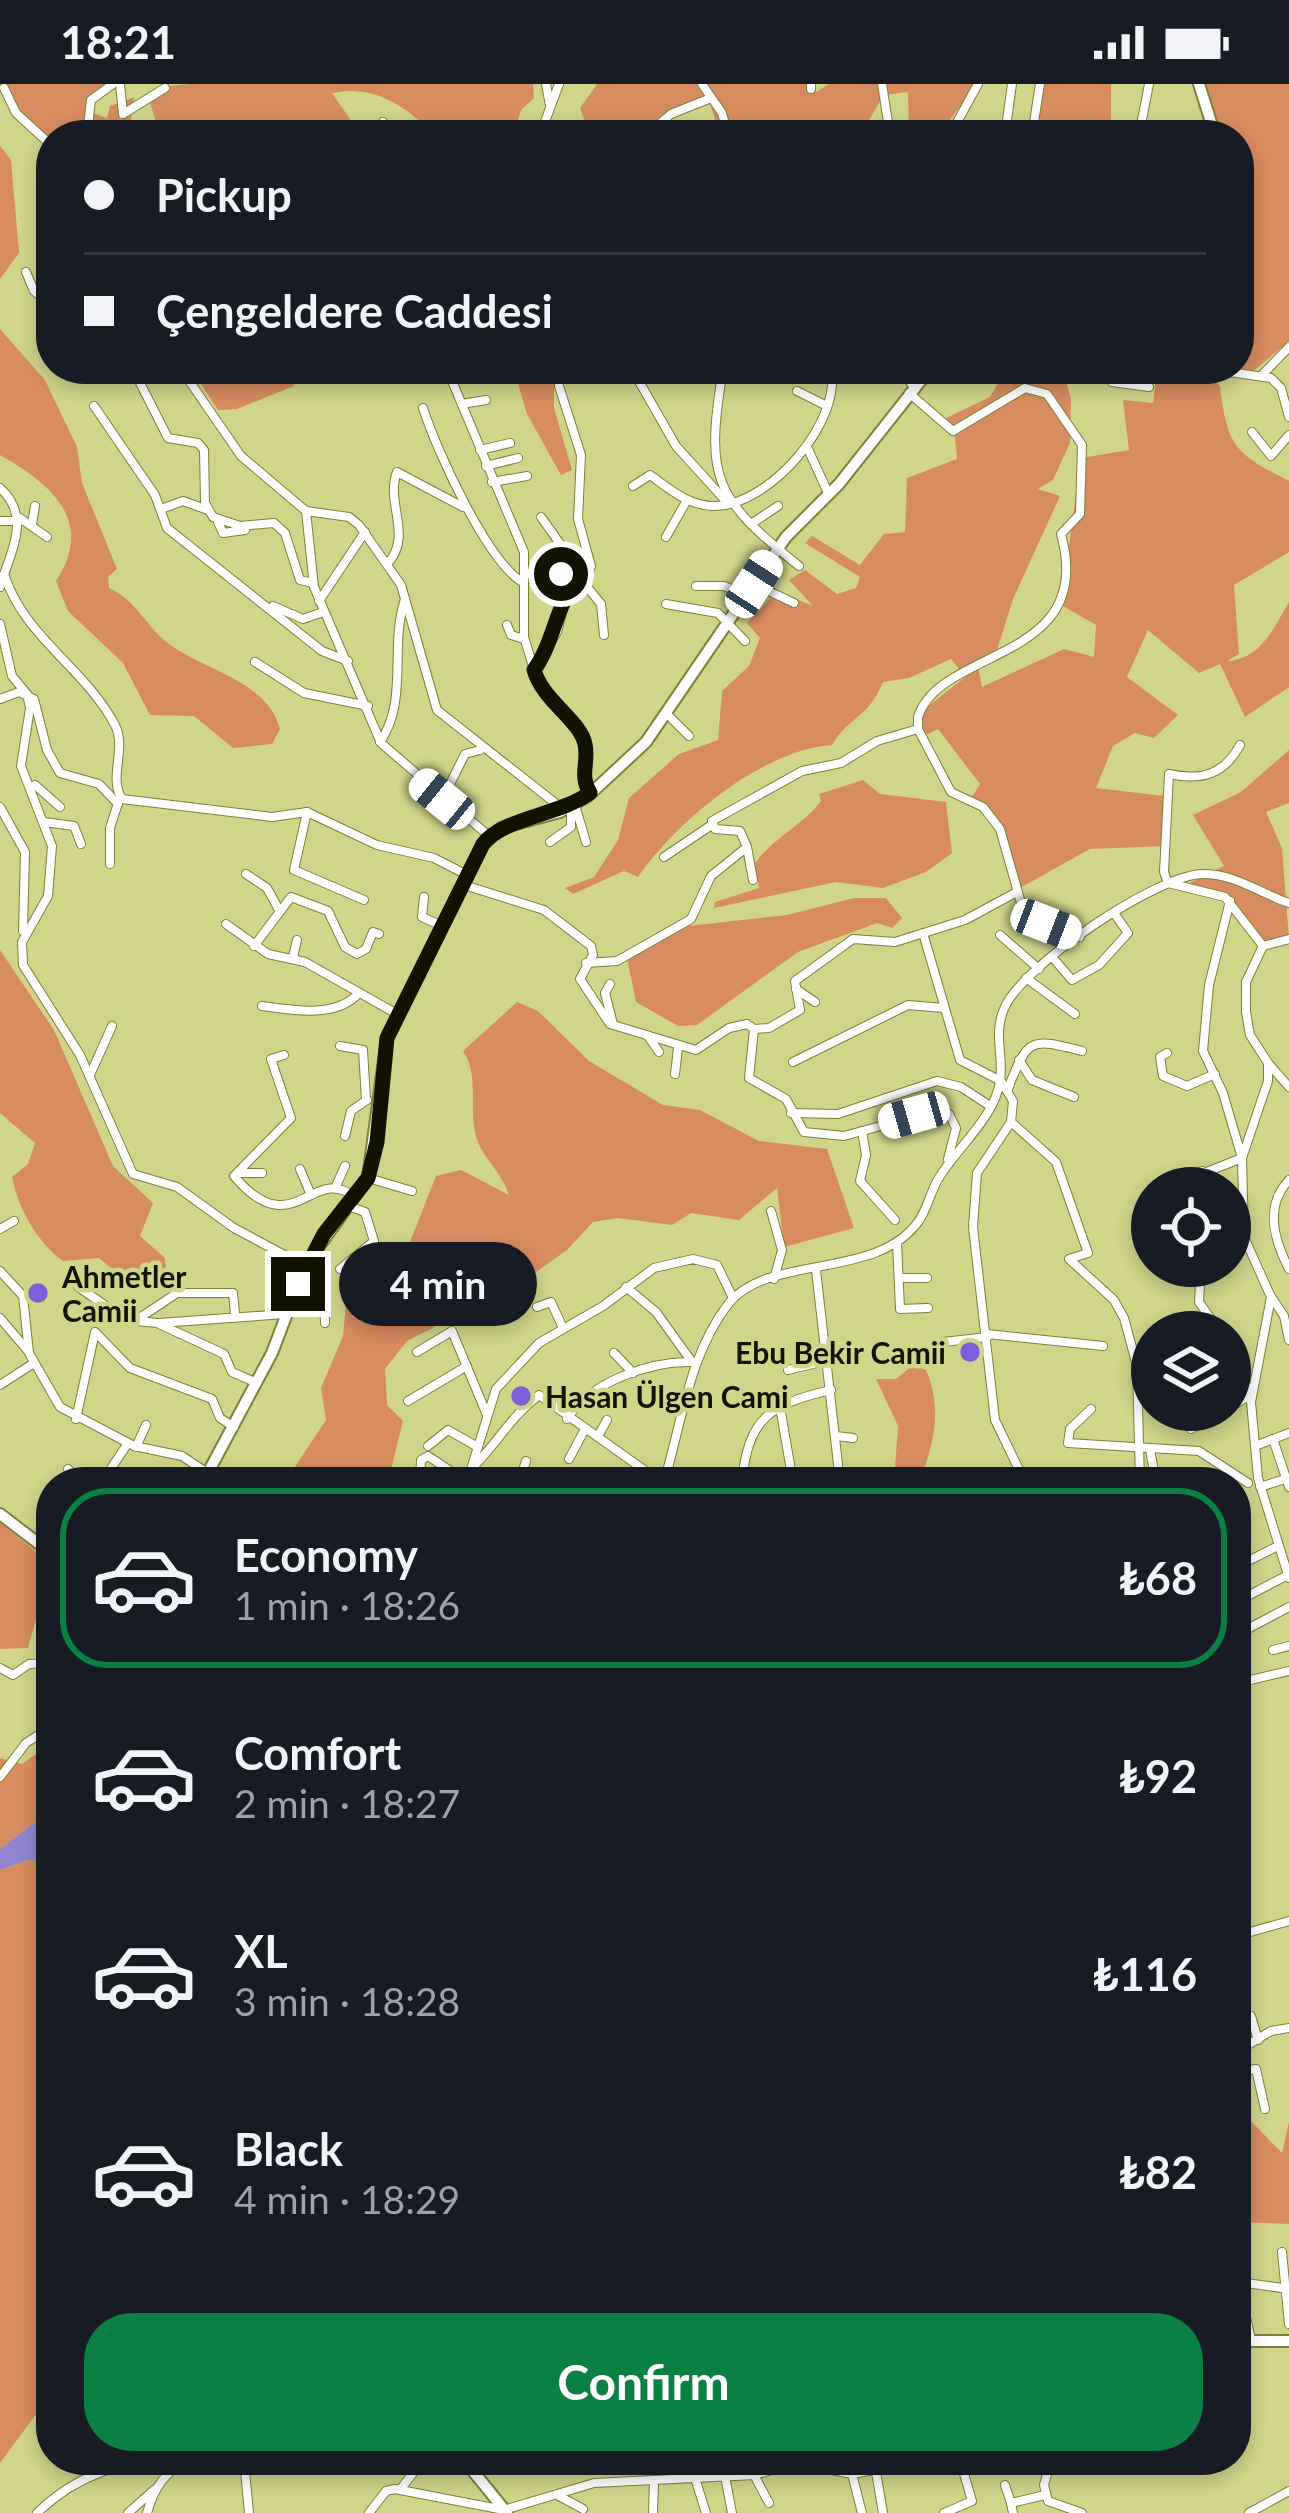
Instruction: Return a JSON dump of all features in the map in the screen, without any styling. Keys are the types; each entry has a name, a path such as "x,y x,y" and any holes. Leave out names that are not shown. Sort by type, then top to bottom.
{"main road":[{"path":"1199,84 1210,120"},
{"path":"212,1467 257,1383 304,1266 368,1178 382,1103 385,1051 397,1014 489,836 570,806 646,742 777,548 829,495 914,384"},
{"path":"0,1514 36,1542"},
{"path":"1251,2340 1289,2341"},
{"path":"476,2475 506,2512"}],"street":[{"path":"89,120 92,100 117,84 119,110 125,114 165,88"},
{"path":"546,84 550,109"},
{"path":"546,120 559,84"},
{"path":"702,84 721,120"},
{"path":"882,84 888,120"},
{"path":"958,120 978,84"},
{"path":"1007,120 1012,84"},
{"path":"1034,120 1040,84"},
{"path":"1142,120 1149,84"},
{"path":"5,86 16,112 36,131"},
{"path":"665,120 711,98"},
{"path":"26,272 36,293"},
{"path":"1261,376 1289,347"},
{"path":"1254,375 1279,384 1289,417"},
{"path":"141,384 168,438 198,443 204,450 208,510"},
{"path":"191,384 241,456 306,511 349,517 364,532 406,597 432,704 482,750 570,806 586,842"},
{"path":"453,384 524,552 524,639 534,670 548,700 581,734 586,746 583,777 590,793"},
{"path":"534,670 552,643 562,603 591,566 578,519 581,455 559,384"},
{"path":"641,384 676,446 729,504 799,566"},
{"path":"719,384 713,432 729,504"},
{"path":"633,486 650,475 687,500 729,504 808,449 834,384"},
{"path":"907,384 953,431 1025,388 1047,394 1067,418 1083,452 1080,514 1061,534 1070,553 1064,598 1034,633 949,683 920,709 918,729 955,796 983,807 1000,829 1016,892 1036,919 1081,938"},
{"path":"1127,384 1150,387"},
{"path":"796,391 827,406"},
{"path":"462,404 486,400"},
{"path":"94,406 160,508 167,528 322,651 348,661"},
{"path":"423,408 466,509 508,571 524,578 561,574 582,582"},
{"path":"1252,432 1271,456 1289,435"},
{"path":"480,450 510,442"},
{"path":"808,449 829,495"},
{"path":"486,466 518,458"},
{"path":"388,563 400,538 392,491 397,472 466,509"},
{"path":"492,482 527,476"},
{"path":"0,488 20,519"},
{"path":"160,508 183,500 208,510 218,522 274,524 285,533 300,580 313,583"},
{"path":"666,537 687,500"},
{"path":"32,524 35,506"},
{"path":"751,524 778,506"},
{"path":"306,511 313,583 380,742 391,757 489,836"},
{"path":"541,517 601,604 604,635"},
{"path":"0,586 20,519"},
{"path":"0,520 20,519 46,537"},
{"path":"245,592 303,619 321,607 364,532"},
{"path":"4,569 14,606 86,684 115,726 116,788 122,802 110,828 110,864"},
{"path":"696,586 750,590 794,603"},
{"path":"380,742 398,708 397,623 406,597"},
{"path":"666,604 705,608 727,620 745,641"},
{"path":"0,624 12,676 38,707 47,750 60,773 98,784 122,802 177,802 272,817 307,812 377,845 434,858 466,880 554,915 593,950 581,962 580,979 614,1026 678,1048 696,1050 738,1024 769,1028 800,1010 795,980 853,939 879,944 923,933 965,920 1016,892"},
{"path":"507,625 511,635 524,639"},
{"path":"255,662 304,693 368,706"},
{"path":"0,699 27,694"},
{"path":"23,939 48,896 52,845 20,755 30,708 27,694"},
{"path":"665,712 689,736"},
{"path":"664,857 802,771 841,764 877,741 918,729"},
{"path":"1168,883 1163,862 1168,776 1210,774 1230,761 1240,745"},
{"path":"450,784 465,754 482,750"},
{"path":"26,776 60,807"},
{"path":"550,842 571,827 570,806"},
{"path":"0,807 25,852 23,964 89,1077 133,1174 177,1187 234,1228 304,1266"},
{"path":"307,812 294,870 364,900"},
{"path":"43,821 74,826 81,844"},
{"path":"710,826 740,831 753,880"},
{"path":"581,962 617,961 692,919 711,876 747,847"},
{"path":"246,874 268,888 279,910"},
{"path":"938,1180 990,1106 1000,1081 1000,1020 1026,978 1114,913 1194,874 1219,875 1289,903"},
{"path":"1168,883 1198,887 1230,902 1263,946"},
{"path":"254,946 291,897 318,904 337,921 345,946 357,954 366,949 373,932 379,934"},
{"path":"424,897 422,916 442,926"},
{"path":"1230,902 1209,985 1203,1051 1242,1158"},
{"path":"1053,958 1072,980 1099,965 1128,933 1114,913"},
{"path":"226,924 254,946 283,958 293,957 356,996 397,1014"},
{"path":"923,933 960,1060 1000,1081 1014,1110 977,1173 973,1194 974,1262 995,1420 1014,1467"},
{"path":"1000,935 1039,969"},
{"path":"1289,939 1263,946 1246,982 1250,1035 1289,1087"},
{"path":"293,957 297,940"},
{"path":"1026,978 1075,1014"},
{"path":"610,984 605,993 614,1026"},
{"path":"795,988 815,1002"},
{"path":"262,1006 316,1010 347,1004 356,996"},
{"path":"793,1062 908,1005 944,1008"},
{"path":"89,1077 112,1027"},
{"path":"666,1467 693,1364 733,1298 773,1280 897,1241 920,1220 956,1136 949,1114 932,1111 862,1131 814,1135 796,1125 786,1099 749,1078 754,1029"},
{"path":"647,1035 659,1052"},
{"path":"1008,1090 1018,1059 1041,1040 1082,1051"},
{"path":"340,1046 385,1051"},
{"path":"675,1074 678,1048"},
{"path":"363,1050 366,1100"},
{"path":"1166,1053 1160,1057 1163,1076 1186,1086 1215,1074"},
{"path":"236,1173 291,1118 272,1070 272,1059 284,1055"},
{"path":"1018,1059 1032,1081 1074,1097"},
{"path":"1242,1167 1246,1133 1265,1096 1268,1063"},
{"path":"791,1113 838,1114 937,1081 962,1087 990,1106"},
{"path":"345,1136 351,1111 366,1100 382,1103"},
{"path":"1011,1122 1048,1153 1060,1170 1088,1253 1068,1258 1120,1308 1131,1352"},
{"path":"862,1131 866,1155 860,1181 895,1220"},
{"path":"1214,1167 1242,1158"},
{"path":"337,1188 344,1166"},
{"path":"300,1169 311,1196"},
{"path":"236,1173 262,1173"},
{"path":"236,1173 245,1190 276,1207 337,1188"},
{"path":"368,1178 412,1192"},
{"path":"1289,1180 1274,1204 1289,1270"},
{"path":"337,1188 365,1212 374,1240 340,1270"},
{"path":"771,1211 782,1250 773,1280"},
{"path":"0,1228 14,1221"},
{"path":"897,1241 900,1309 928,1308"},
{"path":"1251,1253 1284,1316 1289,1340"},
{"path":"471,1467 506,1373 563,1328 654,1268 707,1260 717,1265 733,1298"},
{"path":"816,1269 838,1467"},
{"path":"0,1271 23,1296 29,1352"},
{"path":"899,1278 927,1278"},
{"path":"298,1284 324,1294 325,1323"},
{"path":"78,1287 136,1321 287,1313"},
{"path":"626,1287 656,1312 693,1364"},
{"path":"136,1321 182,1291 232,1293 235,1314"},
{"path":"1251,1390 1271,1297"},
{"path":"537,1307 551,1302 563,1328"},
{"path":"0,1318 29,1352 52,1396 76,1419 132,1445 168,1450 191,1467"},
{"path":"158,1323 224,1354 232,1372 257,1383"},
{"path":"417,1352 452,1331 480,1409 487,1414"},
{"path":"76,1419 95,1332 130,1369 212,1399 220,1418 234,1427"},
{"path":"934,1343 987,1336 1103,1346"},
{"path":"614,1353 633,1373"},
{"path":"567,1419 591,1394 633,1373 670,1361 693,1364"},
{"path":"788,1370 825,1361"},
{"path":"0,1385 34,1363"},
{"path":"408,1400 467,1366"},
{"path":"744,1467 747,1439 780,1407 831,1390"},
{"path":"473,1467 498,1443 514,1416 539,1395 641,1467"},
{"path":"1251,1405 1259,1483 1288,1576 1251,1594"},
{"path":"780,1407 790,1467"},
{"path":"1091,1409 1070,1429 1068,1443 1175,1448 1211,1454 1222,1467"},
{"path":"598,1436 607,1420"},
{"path":"80,1433 87,1424"},
{"path":"114,1467 146,1425"},
{"path":"568,1459 585,1429"},
{"path":"428,1446 448,1430 476,1446"},
{"path":"1143,1431 1151,1467"},
{"path":"1255,1446 1289,1433"},
{"path":"836,1436 854,1438"},
{"path":"1251,1484 1288,1481 1274,1439"},
{"path":"1142,1467 1145,1450"},
{"path":"421,1467 421,1460 428,1456 444,1467"},
{"path":"524,1467 526,1461"},
{"path":"1251,1560 1278,1546"},
{"path":"1251,1627 1289,1607"},
{"path":"1273,1650 1289,1646"},
{"path":"0,1681 36,1664"},
{"path":"0,1668 13,1675"},
{"path":"1251,1680 1289,1671"},
{"path":"0,1777 36,1737"},
{"path":"1251,1932 1289,1921"},
{"path":"1251,2016 1258,2040"},
{"path":"1251,2044 1289,2028"},
{"path":"1251,2070 1256,2069 1265,2109"},
{"path":"1282,2252 1289,2324"},
{"path":"1251,2285 1282,2288"},
{"path":"37,2513 62,2488 86,2475"},
{"path":"128,2513 167,2475"},
{"path":"245,2475 249,2513"},
{"path":"400,2490 412,2475"},
{"path":"369,2513 386,2491 506,2512 594,2483 754,2475 769,2503"},
{"path":"852,2475 862,2513"},
{"path":"877,2475 883,2513"},
{"path":"944,2513 972,2501 964,2475"},
{"path":"1045,2495 1048,2475"},
{"path":"725,2476 732,2513"},
{"path":"694,2478 706,2513"},
{"path":"653,2513 654,2480"},
{"path":"1005,2485 1012,2508 1045,2495"},
{"path":"147,2513 154,2490"},
{"path":"1249,2513 1289,2492"},
{"path":"557,2495 583,2510"},
{"path":"1045,2495 1054,2505 1082,2513"}],"shaded area":[{"path":"5,84 110,84 95,91 87,111 107,118 110,106 134,97 131,120 36,120 36,127 4,91"},
{"path":"533,84 534,98 518,120 418,120 388,100 347,91 332,93 351,120 155,120 150,103 170,86"},
{"path":"597,84 814,84 816,92 829,84 974,84 950,120 909,120 908,92 884,95 869,120 715,120 710,104 671,120 584,120 580,108"},
{"path":"1040,84 1111,84 1111,120 1036,120"},
{"path":"1204,84 1289,84 1289,341 1254,371 1254,120 1215,120"},
{"path":"0,146 11,160 19,253 0,279"},
{"path":"0,329 36,370 36,384 47,384 77,447 82,483 117,569 108,577 109,588 126,598 178,650 261,698 280,729 272,744 233,748 194,716 150,715 123,663 68,611 56,581 71,541 63,507 37,479 0,455"},
{"path":"201,384 294,384 237,409 218,410"},
{"path":"518,384 554,384 554,408 572,470 561,475 527,414"},
{"path":"997,384 1067,384 1071,398 1070,443 1053,480 1038,489 1060,496 1013,599 997,650 961,671 951,659 909,678 883,682 871,704 832,745 778,760 723,792 675,834 638,877 624,871 573,894 565,888 594,877 618,840 629,798 679,754 718,740 722,691 749,666 760,638 747,623 778,591 813,606 789,580 805,570 837,594 856,588 860,577 805,543 812,536 860,565 884,534 905,532 907,478 957,459 955,437 944,419 990,397"},
{"path":"1155,384 1218,384 1226,423 1237,446 1289,481 1289,552 1234,585 1239,654 1227,661 1257,649 1289,602 1289,687 1245,717 1220,664 1199,673 1148,630 1127,677 1178,715 1154,738 1135,733 1113,746 1096,788 1173,797 1166,846 1090,849 1018,889 986,808 970,800 980,784 938,729 924,736 922,711 978,667 982,687 1064,649 1094,657 1096,625 1061,605 1081,458 1129,450 1123,400 1153,403"},
{"path":"1289,750 1289,803 1266,812 1282,848 1289,939 1263,946 1233,900 1190,883 1224,866 1193,815 1241,792"},
{"path":"863,780 880,794 946,802 952,853 926,872 883,888 836,882 714,908 715,902 759,888 754,865 813,810 821,801 819,794"},
{"path":"854,898 886,898 902,918 892,928 877,923 798,952 697,1025 678,1026 636,1002 627,958 670,928 787,915"},
{"path":"0,950 54,1030 113,1166 153,1203 140,1236 165,1258 166,1272 132,1286 99,1258 63,1261 24,1212 12,1177 28,1164 35,1143 0,1113"},
{"path":"517,1002 538,1011 589,1061 663,1105 700,1110 759,1141 827,1149 854,1228 784,1247 777,1188 739,1220 691,1213 672,1225 618,1218 593,1222 567,1250 518,1285 407,1341 385,1369 387,1405 403,1421 392,1467 295,1467 326,1420 321,1388 343,1336 346,1304 367,1260 408,1247 436,1176 461,1170 509,1195 476,1136 471,1070 463,1051"},
{"path":"913,1365 926,1370 931,1384 935,1413 924,1467 895,1467 898,1426 876,1379 896,1379"},
{"path":"0,1522 36,1552 36,1619 28,1648 0,1649"},
{"path":"36,1754 36,1821 0,1849 0,1758 22,1764"},
{"path":"36,1821 36,1861 0,1870 0,1849"},
{"path":"36,1861 36,2414 0,2463 0,1870"},
{"path":"1251,2121 1282,2153 1289,2122 1289,2224 1251,2223"}],"place":[{"name":"Ahmetler Camii","path":"38,1293"},
{"name":"Ebu Bekir Camii","path":"970,1352"},
{"name":"Hasan Ülgen Cami","path":"521,1396"}],"route":[{"path":"298,1284 324,1234 368,1178 377,1142 387,1038 483,844 501,828 560,812 590,793 583,777 586,746 581,734 548,700 534,670 552,643 568,590 576,584 561,574"}]}
